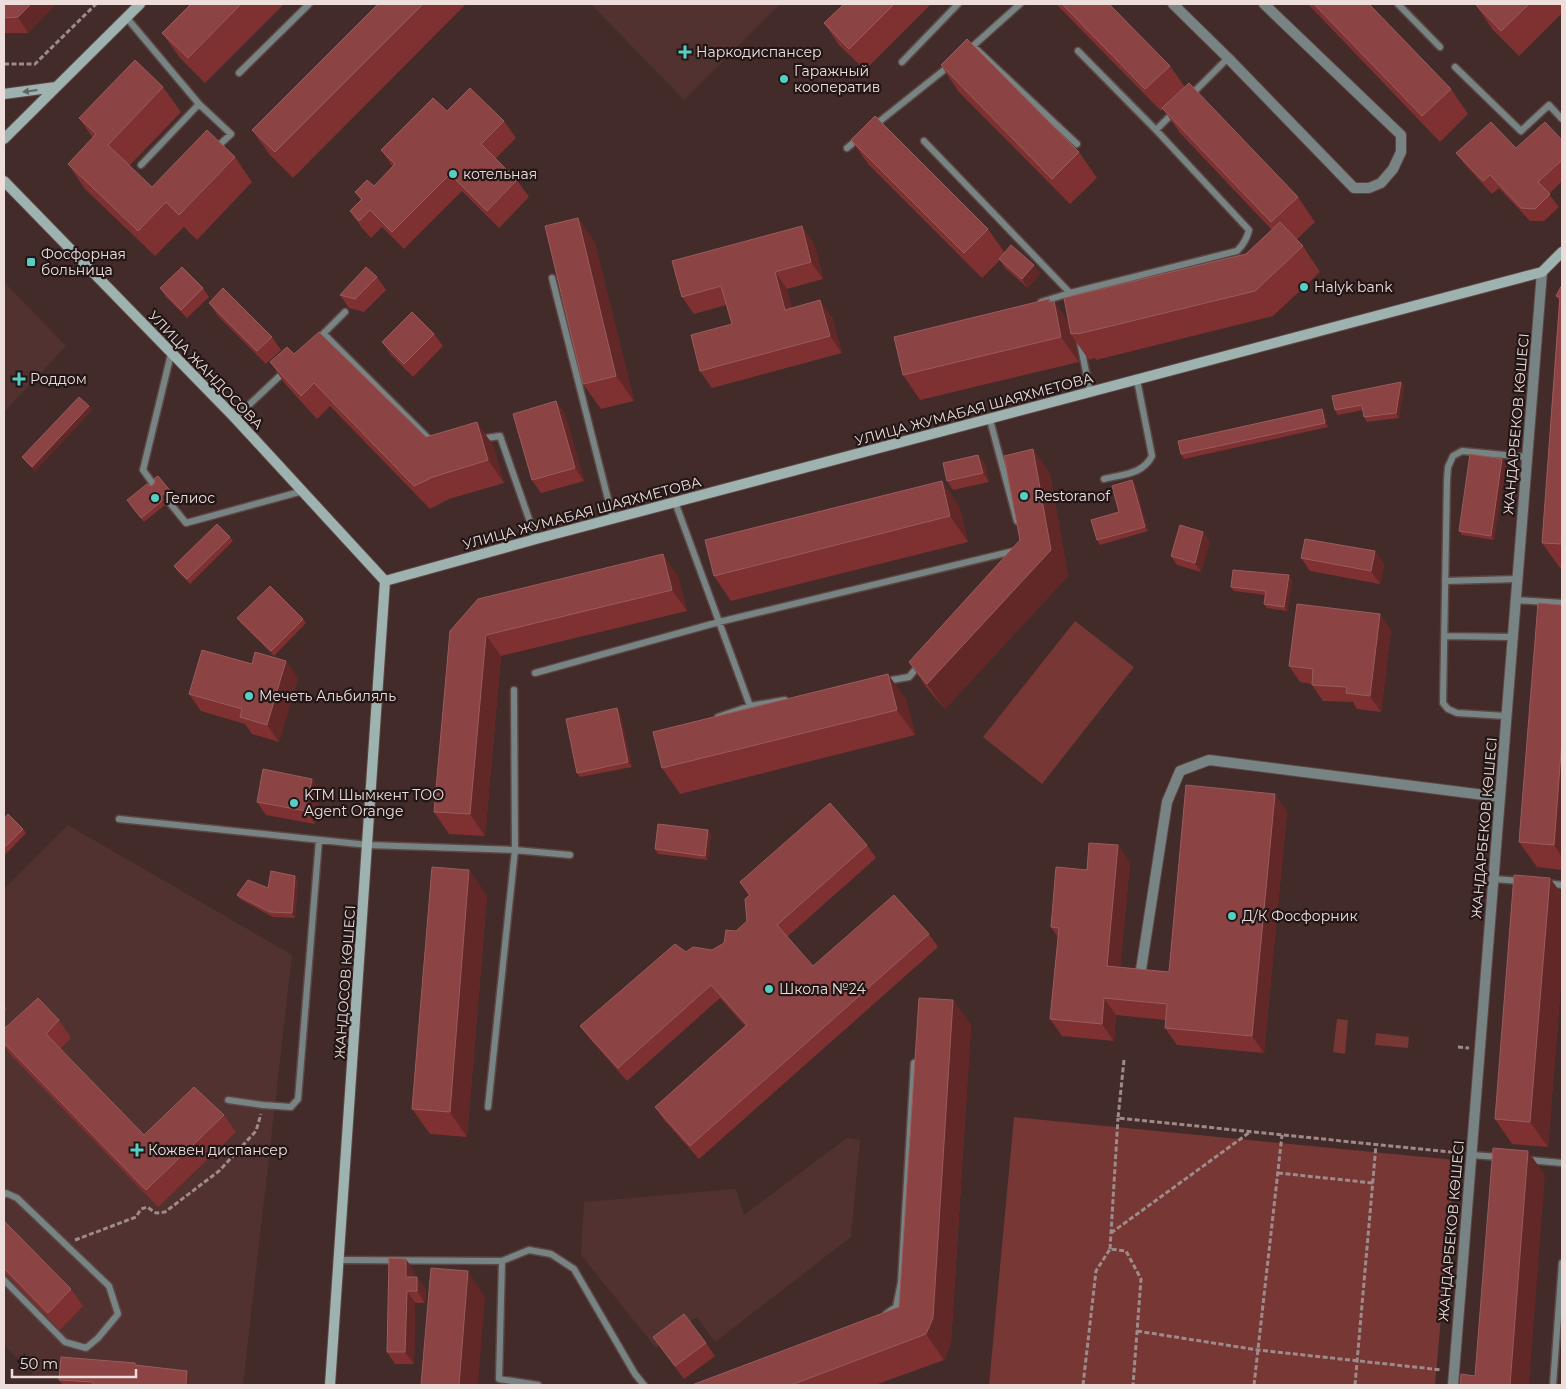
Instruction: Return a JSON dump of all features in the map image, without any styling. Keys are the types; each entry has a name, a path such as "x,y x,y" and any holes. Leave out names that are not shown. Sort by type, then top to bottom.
{"street":[{"path":"4,140 140,4"},
{"path":"1173,4 1354,188 1369,188 1382,182 1393,169 1401,152 1401,135 1264,4"},
{"path":"4,94 56,88"},
{"name":"УЛИЦА ЖАНДОСОВА","path":"4,181 234,418 385,581"},
{"path":"1542,272 1562,252"},
{"name":"УЛИЦА ЖУМАБАЯ ШАЯХМЕТОВА","path":"385,581 674,502 990,420 1542,272"},
{"name":"ЖАНДАРБЕКОВ КӨШЕСІ","path":"1453,1385 1542,272"},
{"name":"ЖАНДОСОВ КӨШЕСІ","path":"330,1385 385,581"},
{"path":"1140,976 1168,802 1180,771 1209,760 1500,797"}],"lane":[{"path":"239,73 309,4"},
{"path":"902,62 958,4"},
{"path":"1398,4 1440,47"},
{"path":"966,52 1017,5"},
{"path":"126,17 199,104 231,134 210,154"},
{"path":"974,46 1077,144"},
{"path":"1034,303 1237,250 1244,245 1249,230 1156,130 1078,51"},
{"path":"1156,130 1228,58"},
{"path":"869,130 951,64"},
{"path":"1455,67 1521,131 1550,105 1562,119"},
{"path":"141,166 199,104"},
{"path":"847,148 862,136"},
{"path":"924,141 1070,294 1074,311"},
{"path":"552,278 613,519"},
{"path":"317,340 345,312"},
{"path":"324,334 430,441 439,442"},
{"path":"1079,338 1090,392"},
{"path":"154,485 143,470 171,354"},
{"path":"234,418 289,366"},
{"path":"1104,479 1139,470 1147,465 1152,456 1137,380"},
{"path":"990,420 1019,530"},
{"path":"474,440 500,436 536,539"},
{"path":"1506,716 1457,713 1448,709 1442,703 1446,480 1453,456 1462,451 1527,457"},
{"path":"169,502 186,524 303,491"},
{"path":"674,502 750,706"},
{"path":"535,673 719,622 1024,548 1018,555"},
{"path":"1445,581 1517,579"},
{"path":"1515,600 1562,603"},
{"path":"1444,636 1512,637"},
{"path":"880,682 908,677 928,656"},
{"path":"488,1106 515,850 514,690"},
{"path":"707,720 750,706 796,698"},
{"path":"119,819 368,845 515,850 570,855"},
{"path":"228,1100 291,1108 298,1099 319,840"},
{"path":"1493,879 1533,882"},
{"path":"1542,883 1562,885"},
{"path":"882,1316 896,1307 901,1282 914,1063"},
{"path":"1471,1155 1508,1158"},
{"path":"1526,1160 1562,1163"},
{"path":"4,1195 6,1193 17,1198 109,1286 118,1314 98,1338 86,1348 65,1342 4,1280"},
{"path":"339,1260 502,1261 529,1250 551,1254 574,1269 635,1374 644,1385"},
{"path":"502,1261 500,1379 538,1385"},
{"path":"1553,1385 1562,1263"}],"path":[{"path":"4,64 35,64 96,4"},
{"path":"1083,1385 1096,1271 1110,1249 1118,1118 1124,1060"},
{"path":"65,1244 136,1217 141,1209 147,1207 156,1213 165,1212 219,1170 256,1131 263,1105"},
{"path":"1118,1118 1471,1155"},
{"path":"1111,1233 1251,1132"},
{"path":"1254,1385 1282,1135"},
{"path":"1355,1385 1376,1145"},
{"path":"1278,1173 1373,1183"},
{"path":"1110,1249 1126,1251 1142,1279 1133,1385"},
{"path":"1137,1331 1258,1350 1454,1371"}],"shaded area":[{"name":"Наркодиспансер","path":"591,4 780,4 684,100"},
{"name":"Роддом","path":"4,282 66,346 4,412"},
{"path":"1075,621 1134,667 1042,784 983,737"},
{"name":"Кожвен диспансер","path":"68,825 292,955 243,1385 192,1385 34,1375 4,1345 4,889"},
{"path":"1337,1019 1348,1020 1345,1054 1333,1052"},
{"path":"1376,1033 1409,1037 1408,1048 1375,1045"},
{"path":"1014,1117 1455,1160 1435,1385 989,1385"},
{"path":"847,1138 860,1140 851,1237 715,1342 697,1317 656,1348 581,1255 584,1202 736,1189 744,1215"}],"building":[{"path":"4,4 31,4 18,17 4,18"},
{"path":"191,4 241,4 188,58 162,33"},
{"path":"378,4 423,4 275,152 252,130"},
{"path":"844,4 894,4 849,49 824,23"},
{"path":"1062,4 1109,4 1170,66 1145,89"},
{"path":"1314,4 1369,4 1451,89 1422,116"},
{"path":"1475,4 1529,4 1501,31"},
{"path":"967,39 1079,152 1052,179 941,65"},
{"path":"135,60 163,87 108,145 152,187 207,130 235,157 179,215 166,202 138,231 68,164 96,134 79,118"},
{"path":"1189,83 1298,197 1271,222 1162,108"},
{"name":"котельная","path":"470,88 504,121 481,144 517,180 487,211 450,174 392,232 370,210 359,221 350,211 362,199 355,192 367,180 374,186 395,164 381,150 433,98 447,111"},
{"path":"875,116 988,229 964,253 851,140"},
{"path":"1491,122 1516,148 1545,122 1562,140 1562,160 1538,182 1550,194 1535,209 1521,208 1490,175 1483,181 1456,153"},
{"path":"578,218 616,376 583,384 545,226"},
{"path":"1280,222 1303,246 1255,291 1078,334 1071,334 1064,298 1246,254"},
{"path":"802,226 811,262 775,272 785,310 820,300 830,336 700,371 691,335 732,324 721,286 682,297 672,261"},
{"path":"1011,245 1034,265 1022,279 999,259"},
{"path":"182,267 203,288 181,310 160,288"},
{"path":"366,267 377,277 355,299 340,295"},
{"path":"1562,285 1562,544 1542,543 1560,297 1556,296"},
{"path":"223,288 272,337 257,351 209,303"},
{"path":"1049,299 1049,302 1054,301 1061,337 903,375 894,337"},
{"path":"412,312 434,334 404,364 382,342"},
{"path":"319,332 426,437 477,422 488,460 433,477 414,486 314,383 301,396 270,362 287,347 294,354"},
{"path":"1401,382 1396,413 1364,417 1362,405 1335,410 1332,396"},
{"path":"79,397 89,406 32,467 22,457"},
{"path":"556,401 575,468 532,480 513,414"},
{"path":"1322,409 1325,423 1181,454 1178,441"},
{"path":"1033,449 1051,550 927,684 909,662 1020,540 1004,456"},
{"path":"1470,454 1502,459 1491,536 1459,531"},
{"path":"978,455 983,473 947,481 943,463"},
{"path":"158,476 172,493 162,494 162,501 141,518 127,500 147,484 151,486 154,484 155,478"},
{"path":"1132,480 1145,527 1097,540 1091,520 1119,512 1112,486"},
{"path":"942,481 950,516 714,576 705,540"},
{"path":"217,524 230,537 187,579 174,566"},
{"path":"1180,525 1203,532 1195,563 1171,556"},
{"path":"1305,539 1375,551 1371,571 1301,558"},
{"path":"663,554 672,590 486,635 470,814 434,812 450,631 478,599"},
{"path":"1233,570 1289,575 1284,607 1264,604 1266,591 1231,587"},
{"path":"270,586 303,619 271,651 237,618"},
{"path":"1538,603 1562,605 1562,739 1554,845 1519,842"},
{"path":"1297,604 1380,614 1370,696 1346,693 1347,687 1312,685 1313,669 1289,666"},
{"path":"202,650 252,664 255,652 286,661 267,725 240,717 242,709 189,694"},
{"path":"888,674 897,710 662,768 653,732"},
{"path":"617,708 628,762 577,773 566,719"},
{"path":"263,769 312,779 306,811 257,802"},
{"name":"Д/К Фосфорник","path":"1186,785 1275,794 1252,1036 1165,1028 1167,1004 1104,998 1102,1024 1050,1019 1059,928 1051,927 1056,867 1087,870 1089,843 1118,845 1107,966 1169,972"},
{"name":"Школа №24","path":"830,803 867,845 777,925 813,966 894,895 929,934 690,1146 655,1107 747,1025 711,985 618,1068 580,1026 675,944 686,952 693,947 712,950 724,943 726,930 736,931 747,921 745,899 750,895 740,882"},
{"path":"8,814 23,829 4,848 4,819"},
{"path":"658,824 708,830 705,856 655,849"},
{"path":"432,867 469,870 450,1112 412,1109"},
{"path":"271,871 295,876 292,913 270,912 237,895 248,880 268,888"},
{"path":"1514,875 1550,878 1530,1122 1495,1119"},
{"path":"38,998 59,1020 46,1034 144,1135 194,1087 224,1115 146,1190 4,1043 4,1029"},
{"path":"919,998 953,1000 933,1318 926,1334 791,1385 692,1385 899,1307"},
{"path":"1493,1148 1528,1151 1510,1385 1460,1385 1461,1374 1475,1376"},
{"path":"4,1221 71,1289 48,1313 4,1268"},
{"path":"389,1258 406,1259 406,1277 417,1277 417,1291 407,1291 405,1352 387,1352"},
{"path":"431,1268 468,1271 459,1385 421,1385"},
{"path":"684,1314 706,1343 675,1366 653,1337"},
{"path":"61,1357 135,1363 135,1365 187,1371 186,1385 93,1385 93,1382 59,1380"}],"place":[{"name":"Наркодиспансер","path":"685,52"},
{"name":"Гаражный кооператив","path":"784,79"},
{"name":"котельная","path":"453,174"},
{"name":"Фосфорная больница","path":"31,262"},
{"name":"Halyk bank","path":"1304,287"},
{"name":"Роддом","path":"19,379"},
{"name":"Restoranof","path":"1024,496"},
{"name":"Гелиос","path":"155,498"},
{"name":"Мечеть Альбиляль","path":"249,696"},
{"name":"KTM Шымкент ТОО Agent Orange","path":"294,803"},
{"name":"Д/К Фосфорник","path":"1232,916"},
{"name":"Школа №24","path":"769,989"},
{"name":"Кожвен диспансер","path":"137,1150"}]}
